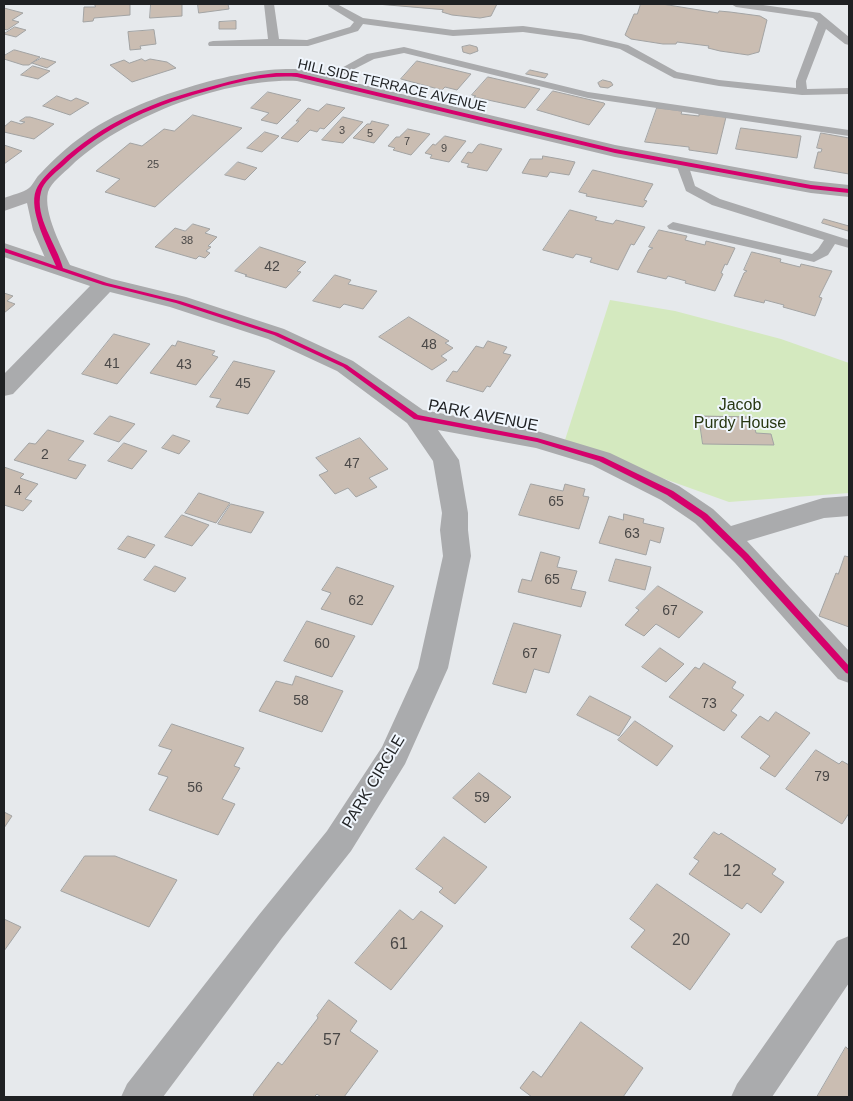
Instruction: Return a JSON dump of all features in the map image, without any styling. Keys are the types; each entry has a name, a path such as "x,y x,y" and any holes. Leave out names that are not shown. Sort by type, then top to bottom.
{"street":[{"name":"HILLSIDE TERRACE AVENUE","path":"37,192 50,176 88,139 149,107 202,90 266,74 297,75 322,80 615,151 682,164 849,191"},
{"path":"4,205 37,192 38,210 46,236 60,267"},
{"name":"PARK AVENUE","path":"4,250 60,267 105,284 178,302 276,334 345,366 416,417 537,440 601,460 670,493 704,516 745,556 849,671"},
{"path":"4,388 105,284"},
{"name":"PARK CIRCLE","path":"140,1097 270,927 339,841 394,755 433,668 457,556 454,530 455,513 446,460 416,417"},
{"path":"726,538 823,508 849,506"},
{"path":"750,1097 849,953"}],"lane":[{"path":"269,4 274,42"},
{"path":"331,4 360,21 453,33 523,29 581,37 624,47 674,75 719,83 802,92 849,91"},
{"path":"736,4 816,15 849,42"},
{"path":"213,44 308,43 354,29 360,21"},
{"path":"802,92 801,81 824,21"},
{"path":"322,80 370,56 404,50 588,95 849,133"},
{"path":"682,164 690,188 716,202 849,244"},
{"path":"672,226 814,258 823,252 832,238"}],"green space":[{"name":"Jacob Purdy House","path":"610,300 675,311 781,339 849,363 849,493 729,502 564,443"}],"building":[{"path":"95,4 130,4 130,15 94,18 93,21 83,22 84,7 95,7"},
{"path":"151,4 182,4 182,16 150,18"},
{"path":"198,4 228,4 229,9 199,13"},
{"path":"377,4 497,4 491,16 480,18 452,15 442,12 443,10"},
{"path":"641,4 662,4 718,13 719,11 760,16 767,20 759,52 748,55 720,51 708,48 709,46 677,42 676,44 663,44 631,39 625,35 634,14 637,14"},
{"path":"4,8 23,13 12,20 19,22 7,30 4,29"},
{"path":"236,21 236,29 219,29 219,22"},
{"path":"15,27 26,30 16,37 4,34"},
{"path":"154,30 156,44 140,46 141,49 130,50 128,32"},
{"path":"470,45 477,47 478,51 470,54 463,52 462,47"},
{"path":"14,50 40,57 29,65 4,59 4,56"},
{"path":"42,58 56,62 47,68 32,63"},
{"path":"142,59 145,61 150,59 167,62 176,68 132,82 110,65 124,60 129,63"},
{"path":"417,61 471,74 457,90 445,87 442,90 401,79"},
{"path":"33,66 50,71 38,79 21,75"},
{"path":"530,70 548,74 545,78 526,74"},
{"path":"488,77 540,89 525,108 474,97 476,96 472,95"},
{"path":"603,80 611,82 613,85 608,88 600,87 598,83"},
{"path":"553,91 605,104 589,125 537,110"},
{"path":"268,92 301,100 277,124 261,120 269,113 251,108"},
{"path":"57,96 71,101 76,98 89,103 70,115 43,106"},
{"path":"327,104 345,108 324,129 320,128 317,132 310,130 298,142 281,138 299,121 296,121 308,108 318,111"},
{"path":"657,108 682,111 681,114 726,117 717,154 689,150 689,147 645,142"},
{"path":"193,115 242,128 155,207 105,192 120,179 96,171 130,143 142,146 164,129 174,131"},
{"path":"26,117 54,124 34,139 4,132 4,127 11,121 21,124 25,122 20,121"},
{"path":"343,117 363,122 343,143 322,140"},
{"path":"372,121 389,125 374,143 353,138 367,124 370,124"},
{"path":"741,128 801,136 797,158 736,149"},
{"path":"408,129 430,134 411,155 393,150 395,148 388,146 396,137 399,137"},
{"path":"265,132 279,136 262,152 247,148"},
{"path":"821,133 849,138 849,174 814,168 818,152 821,152 822,149 817,148"},
{"path":"445,136 466,141 449,162 430,158 432,155 425,153 433,144 435,145"},
{"path":"481,144 502,149 487,171 467,167 469,164 461,162 468,152 472,153"},
{"path":"4,145 22,151 4,164"},
{"path":"543,156 575,162 569,175 550,172 547,177 522,173 530,159 542,159"},
{"path":"238,162 257,168 245,180 225,175"},
{"path":"593,170 653,184 644,200 647,201 643,207 586,196 587,194 579,192"},
{"path":"570,210 597,217 595,220 613,224 616,220 645,227 634,245 631,244 618,270 590,262 592,258 576,254 573,258 543,250"},
{"path":"824,219 849,226 848,231 822,223"},
{"path":"193,224 210,229 205,233 217,237 208,246 211,247 206,251 210,253 205,258 199,256 196,259 155,247 175,228 185,231"},
{"path":"659,230 687,236 685,240 705,245 706,241 735,248 727,265 725,264 721,273 723,274 715,291 668,276 666,279 637,272 649,250 653,248 649,247"},
{"path":"260,247 306,262 297,271 301,272 286,288 245,276 247,275 235,271"},
{"path":"752,252 781,259 780,262 800,267 801,264 832,271 819,297 822,298 815,316 765,300 764,303 734,296 744,273 747,271 744,270"},
{"path":"335,275 351,280 348,284 377,291 363,309 344,304 340,308 313,301"},
{"path":"4,293 13,296 7,301 15,304 4,313"},
{"path":"409,317 449,341 445,343 453,348 441,356 447,360 432,370 379,337"},
{"path":"114,334 150,344 117,384 82,374"},
{"path":"178,341 215,351 212,355 218,357 196,385 150,373 172,345 175,346"},
{"path":"488,341 507,347 503,353 511,355 490,387 487,386 483,392 446,381 453,371 457,372 476,346 483,348"},
{"path":"234,361 275,371 248,414 216,407 221,399 210,397"},
{"path":"110,416 135,424 119,442 94,434"},
{"path":"699,416 752,417 756,433 771,434 774,445 703,444"},
{"path":"48,430 84,441 68,460 86,465 76,479 14,460 29,443 35,444"},
{"path":"173,435 190,441 179,454 162,448"},
{"path":"360,438 388,469 369,478 377,487 356,497 348,488 335,494 319,475 328,471 316,458"},
{"path":"124,443 147,451 132,469 108,461"},
{"path":"4,467 24,474 20,478 38,484 25,499 32,501 23,511 4,505"},
{"path":"531,484 563,491 565,484 585,489 583,496 589,497 579,529 519,515"},
{"path":"199,493 230,503 216,523 185,513"},
{"path":"231,504 264,512 251,533 218,524"},
{"path":"624,514 644,519 643,523 664,528 660,543 650,540 646,555 599,543 609,516 623,520"},
{"path":"182,515 209,525 192,546 165,537"},
{"path":"128,536 155,545 145,558 118,549"},
{"path":"541,552 560,557 557,567 577,571 571,589 586,592 581,607 518,592 522,579 531,581"},
{"path":"845,556 849,557 849,627 819,616"},
{"path":"616,559 651,567 645,590 609,581"},
{"path":"155,566 186,578 175,592 144,580"},
{"path":"337,567 394,586 372,625 321,609 331,593 322,590"},
{"path":"658,586 703,612 679,638 656,624 644,636 625,625 639,610 636,608"},
{"path":"307,621 355,636 332,677 284,661"},
{"path":"514,623 561,635 549,673 534,669 526,693 493,684"},
{"path":"660,648 684,664 666,682 642,667"},
{"path":"704,663 736,682 732,688 744,695 731,711 737,715 724,731 669,697 695,667 699,669"},
{"path":"296,676 343,691 322,732 259,711 276,681 292,685"},
{"path":"590,696 631,717 619,736 577,715"},
{"path":"776,712 810,733 775,777 760,768 770,756 741,737 760,716 768,721"},
{"path":"635,721 673,746 657,766 618,740"},
{"path":"172,724 244,748 234,766 240,768 222,799 235,804 218,835 149,810 168,777 158,774 172,750 159,746"},
{"path":"816,750 839,764 842,761 849,765 849,813 842,824 786,789"},
{"path":"479,773 511,797 485,823 453,798"},
{"path":"4,812 12,816 4,828"},
{"path":"714,832 719,835 721,833 776,869 772,874 784,882 761,913 747,903 742,909 689,874 699,861 694,858"},
{"path":"444,837 487,867 455,904 439,892 443,888 416,869"},
{"path":"85,856 115,856 177,880 149,927 61,891"},
{"path":"657,884 730,934 690,990 631,947 645,930 630,919"},
{"path":"400,910 413,920 421,911 443,926 391,990 355,963"},
{"path":"4,919 21,927 4,951"},
{"path":"329,1000 357,1021 350,1031 378,1051 344,1097 321,1097 317,1094 314,1097 255,1097 253,1095 278,1062 282,1065 318,1018 317,1016"},
{"path":"581,1022 643,1068 623,1097 532,1097 520,1088 533,1071 541,1077"},
{"path":"846,1047 849,1050 849,1097 817,1097"}],"cycle path":[{"path":"60,267 40,219 37,199 39,188 74,152 112,125 155,106 199,91 267,75 297,75 615,151 811,187 849,191"},
{"path":"4,250 105,284 178,302 276,334 345,366 416,417 537,440 601,459 670,493 704,516 745,556 849,671"}]}
